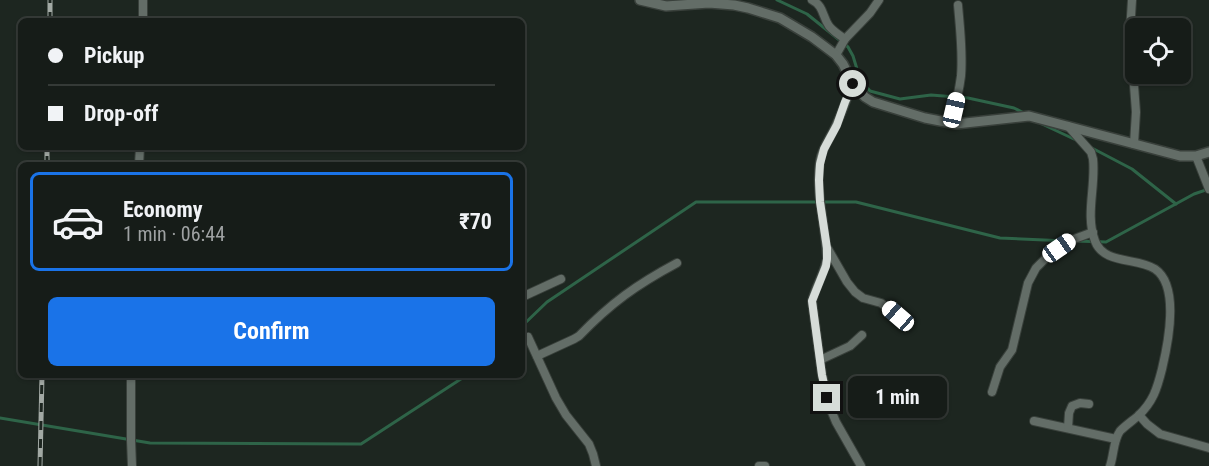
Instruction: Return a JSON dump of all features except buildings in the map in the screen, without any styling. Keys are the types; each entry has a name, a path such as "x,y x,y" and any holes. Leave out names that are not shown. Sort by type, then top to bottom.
{"street":[{"path":"143,0 143,18"},
{"path":"640,0 666,6 701,2 734,5 767,13 791,24 836,55 853,84 865,97 873,102 925,118 965,123 1029,116 1198,160 1209,152"},
{"path":"812,0 818,3 830,27 845,39"},
{"path":"836,55 845,39 879,0"},
{"path":"1132,0 1130,32 1136,112 1134,144"},
{"path":"951,123 958,97 961,70 958,5"},
{"path":"853,84 821,158 820,202 827,248 826,266 812,301 822,375 831,410 861,466"},
{"path":"1068,126 1091,153 1093,159 1091,212 1095,242 1106,253 1116,258 1154,268 1163,277 1168,288 1170,314 1162,367 1154,397 1139,415 1120,431 1110,466"},
{"path":"1198,160 1209,189"},
{"path":"992,392 1000,367 1012,350 1028,283 1036,268 1048,255 1069,241 1093,232"},
{"path":"827,248 855,292 863,298 881,303 898,316"},
{"path":"537,356 574,339 622,296 677,263"},
{"path":"525,296 561,279"},
{"path":"820,360 850,346 862,335"},
{"path":"528,337 559,403 589,444 596,466"},
{"path":"130,378 132,466"},
{"path":"1068,428 1072,406 1080,403 1089,404"},
{"path":"1139,415 1160,434 1209,448"},
{"path":"1034,421 1116,439"},
{"path":"759,466 765,466"}],"waterway":[{"path":"777,0 807,14 848,47 860,79 870,91 900,99 931,95 968,98 1014,108 1026,114"},
{"path":"1042,124 1076,140"},
{"path":"1090,147 1132,169 1176,204"},
{"path":"1076,241 1106,242 1194,194 1209,189"},
{"path":"525,323 547,302 696,202 856,202 1000,238 1067,241"},
{"path":"0,418 150,443 361,444 462,378"}],"railway":[{"path":"50,0 50,18"},
{"path":"47,150 47,162"},
{"path":"40,466 42,378"}],"route":[{"path":"827,398 812,309 815,289 827,259 820,202 820,164 824,149 837,125 853,84"}]}
